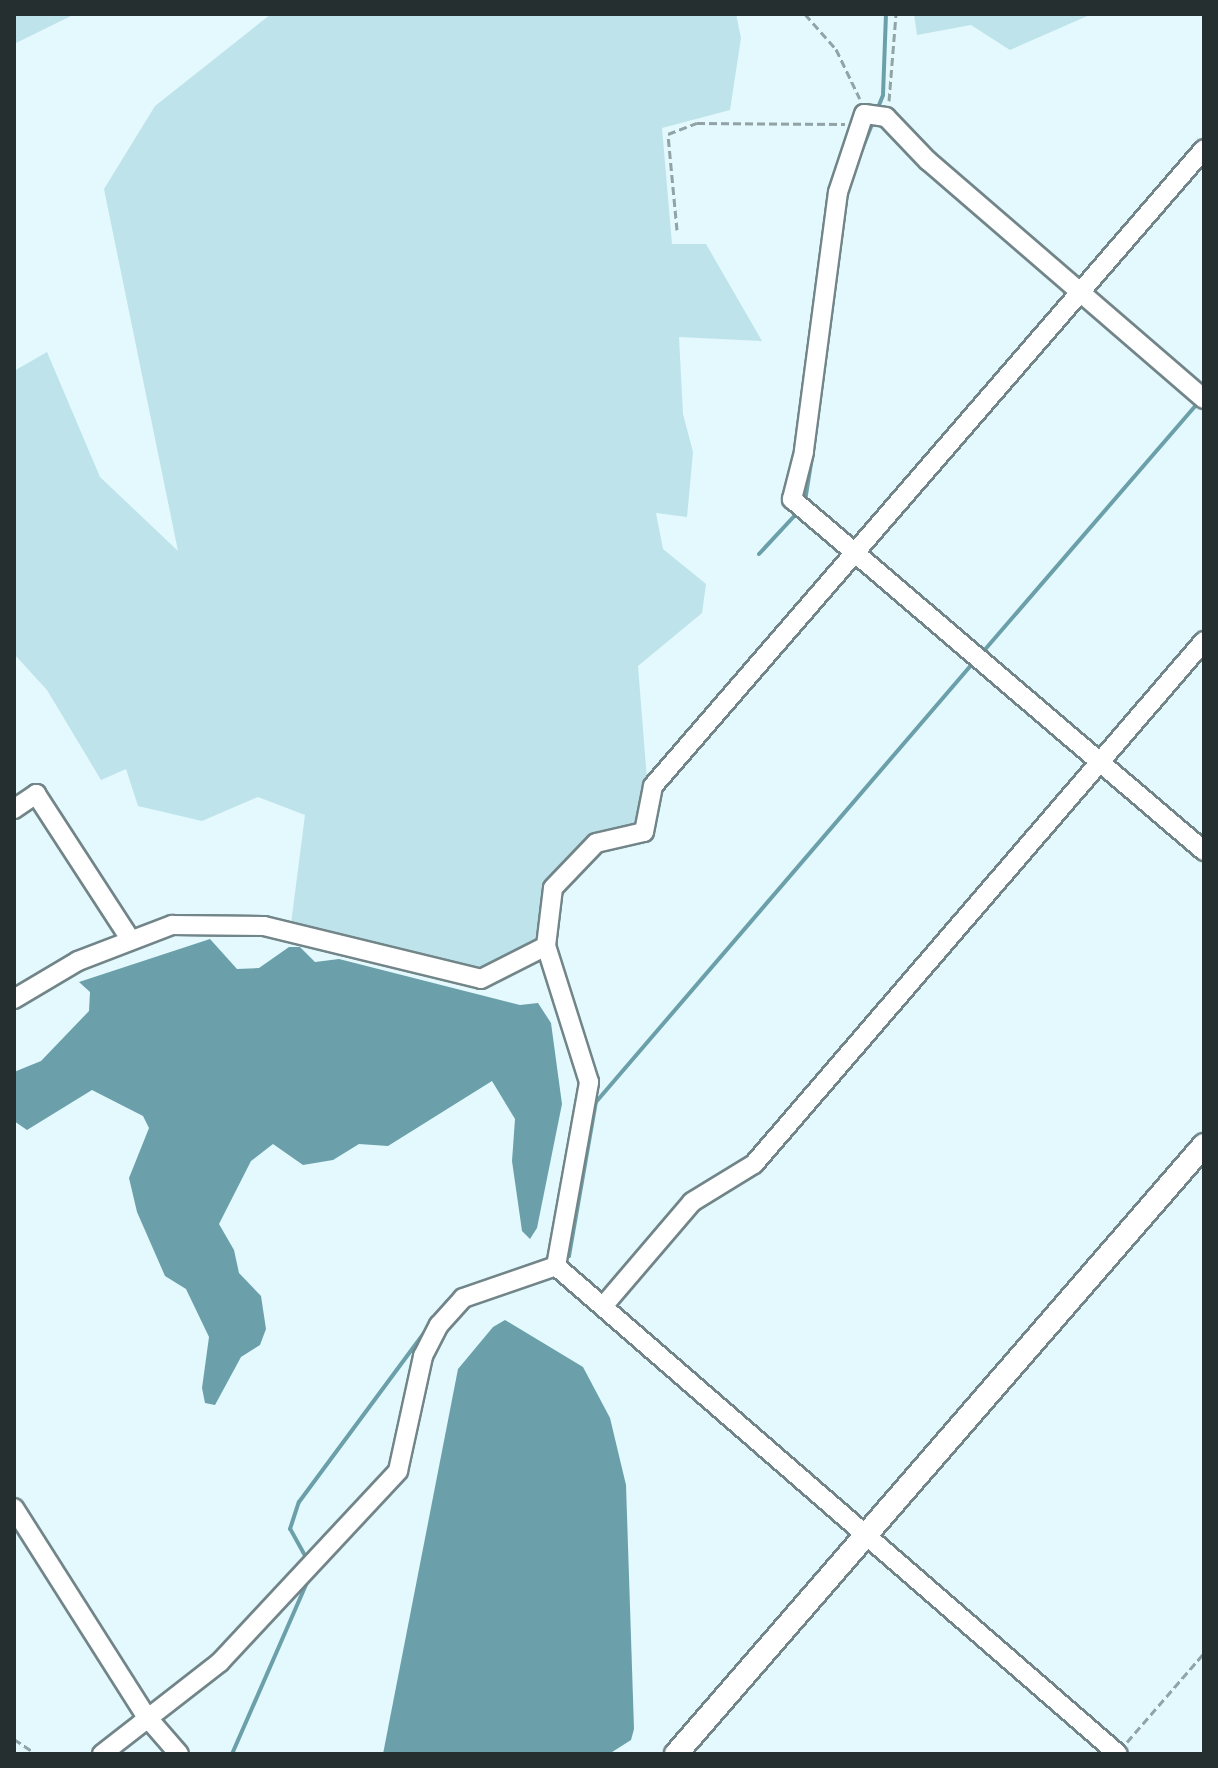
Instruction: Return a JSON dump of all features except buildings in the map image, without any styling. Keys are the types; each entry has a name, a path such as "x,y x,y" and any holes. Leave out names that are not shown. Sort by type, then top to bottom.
{"street":[{"path":"1204,399 928,161 886,117 862,119 838,192 804,452 792,499 857,551 1204,851"},
{"path":"556,1266 589,1082 546,946 553,888 596,843 644,832 653,786 1204,149"},
{"path":"605,1304 692,1202 754,1164 1204,641"},
{"path":"14,809 36,794 130,939"},
{"path":"14,999 78,961 172,925 264,926 481,979 546,946"},
{"path":"676,1754 1204,1145"},
{"path":"556,1266 605,1304 1118,1754"},
{"path":"102,1754 146,1716 220,1662 398,1471 423,1356 439,1325 463,1298 556,1266"},
{"path":"14,1508 146,1716 179,1754"}],"path":[{"path":"677,230 668,134 697,123 862,119 836,49 805,14"},
{"path":"886,117 895,69 896,14"},
{"path":"1118,1754 1204,1653"},
{"path":"14,1739 36,1754"}],"shaded area":[{"path":"14,14 75,14 14,44"},
{"path":"271,14 736,14 741,38 730,110 662,128 672,244 706,244 762,341 679,337 683,414 693,452 687,517 656,513 663,549 706,584 702,613 638,666 647,780 640,828 595,834 545,885 537,939 477,973 291,924 305,815 258,797 202,821 138,806 126,769 101,780 47,690 14,654 14,371 47,352 100,477 178,551 104,189 155,106"},
{"path":"914,14 1092,14 1010,50 971,25 917,35"},
{"path":"210,939 237,969 259,968 289,947 300,947 315,962 339,959 520,1005 538,1003 551,1023 562,1104 537,1228 530,1239 522,1231 512,1161 515,1119 492,1081 388,1146 359,1144 333,1160 303,1165 273,1144 251,1161 219,1224 234,1250 239,1273 261,1296 266,1329 260,1345 241,1357 215,1405 205,1403 202,1388 209,1337 186,1289 165,1276 137,1212 129,1178 149,1128 143,1116 92,1090 27,1130 14,1121 14,1072 41,1061 89,1011 90,992 79,982"},
{"path":"505,1320 583,1367 610,1418 626,1485 634,1729 631,1740 609,1754 383,1754 458,1369 493,1327"}],"waterway":[{"path":"877,110 883,95 886,14"},
{"path":"858,159 873,122"},
{"path":"982,653 1198,403"},
{"path":"805,501 813,451"},
{"path":"759,554 798,512"},
{"path":"562,1256 569,1256 596,1102 973,663"},
{"path":"472,1286 553,1257"},
{"path":"308,1561 290,1529 299,1502 448,1301"},
{"path":"232,1754 311,1573"}]}
